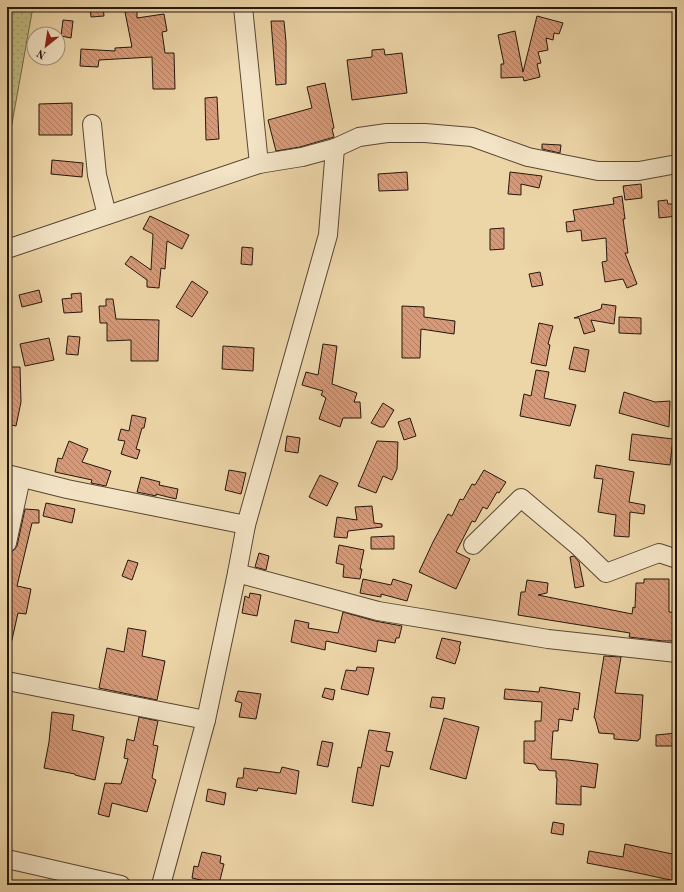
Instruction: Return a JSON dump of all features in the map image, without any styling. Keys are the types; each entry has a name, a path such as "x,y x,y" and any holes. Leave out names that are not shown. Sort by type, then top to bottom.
{"street":[{"path":"243,7 259,164"},
{"path":"92,124 97,175 107,215"},
{"path":"7,250 259,164 302,157 335,148 359,137 387,134 425,133 472,137 528,157 598,171 639,171 677,164"},
{"path":"161,885 206,720 238,573 246,525 328,235 335,148"},
{"path":"7,543 14,476 67,489 246,525"},
{"path":"473,545 521,498 606,573 659,554 677,559"},
{"path":"238,573 378,611 548,639 677,653"},
{"path":"7,681 206,720"},
{"path":"7,859 121,885"}],"shaded area":[{"path":"7,7 33,7 30,26 26,26 26,46 9,140 7,140"}],"building":[{"path":"90,7 103,7 104,16 91,17"},
{"path":"124,7 137,7 137,18 164,14 167,31 162,32 165,53 174,53 175,89 153,89 152,57 99,60 98,67 80,66 81,49 115,51 115,48 132,47"},
{"path":"537,16 563,23 559,34 554,33 553,40 546,38 548,50 538,52 541,63 537,64 540,77 524,81 523,77 501,78 501,64 504,64 498,35 515,31 523,72"},
{"path":"63,20 73,21 71,38 66,37 66,26 62,26"},
{"path":"271,21 284,21 286,42 286,84 276,85"},
{"path":"384,49 385,55 402,53 407,93 352,100 347,60 372,57 372,50"},
{"path":"325,83 334,128 332,129 334,137 300,147 276,151 268,120 312,108 307,87"},
{"path":"217,97 219,139 206,140 205,98"},
{"path":"72,103 72,135 39,135 39,104"},
{"path":"542,144 561,145 560,153 542,149"},
{"path":"52,160 83,163 82,177 51,174"},
{"path":"407,172 408,190 379,191 378,174"},
{"path":"510,172 542,176 539,188 521,184 521,195 508,194"},
{"path":"641,184 642,198 625,200 623,186"},
{"path":"622,196 625,219 623,219 628,253 625,253 637,284 627,288 623,279 605,282 602,262 607,261 606,238 582,241 581,230 567,232 566,222 575,221 573,210 614,204 613,198"},
{"path":"667,200 668,204 677,204 677,216 659,218 658,201"},
{"path":"150,216 189,235 182,249 167,241 165,269 161,268 159,288 147,287 147,280 125,264 131,256 151,270 153,234 143,229"},
{"path":"504,228 504,249 490,250 490,229"},
{"path":"242,247 253,248 252,265 241,264"},
{"path":"540,272 543,285 532,287 529,274"},
{"path":"192,281 208,292 192,317 176,307"},
{"path":"39,290 42,302 22,307 19,295"},
{"path":"81,293 82,312 64,313 62,299 72,298 71,294"},
{"path":"106,299 113,299 116,319 159,320 158,361 131,361 131,340 107,341 107,323 100,323 99,306 106,306"},
{"path":"602,304 616,306 614,324 591,320 595,331 584,334 579,318 574,318 601,309"},
{"path":"402,306 424,307 424,317 455,321 454,334 421,329 420,358 402,358"},
{"path":"619,317 641,318 641,334 619,333"},
{"path":"539,323 553,326 548,344 550,345 546,366 531,363"},
{"path":"68,336 80,337 78,355 66,354"},
{"path":"49,338 54,360 25,366 20,344"},
{"path":"323,344 337,346 332,384 357,393 354,402 360,402 361,418 343,418 340,427 319,419 326,398 321,395 323,391 302,385 306,372 318,375"},
{"path":"223,346 254,348 253,371 222,369"},
{"path":"574,347 589,350 585,372 569,369"},
{"path":"7,367 20,367 21,402 16,426 7,424"},
{"path":"536,370 549,372 544,398 576,405 570,426 520,416 524,394 531,396"},
{"path":"624,392 655,402 670,401 669,427 619,413"},
{"path":"383,403 394,410 384,427 380,427 371,423"},
{"path":"132,415 146,418 136,449 140,450 137,459 121,454 125,441 118,440 121,429 129,431"},
{"path":"410,418 416,436 404,440 398,422"},
{"path":"632,434 673,439 670,465 629,460"},
{"path":"287,436 300,438 298,453 285,451"},
{"path":"69,441 88,449 82,462 111,471 106,486 91,483 92,480 55,472 58,458 62,459"},
{"path":"377,441 398,442 397,469 392,480 383,476 376,493 358,486"},
{"path":"596,465 634,472 629,502 645,505 644,514 630,512 629,537 614,536 616,515 598,512 603,479 594,478"},
{"path":"229,470 246,473 241,494 225,490"},
{"path":"484,470 506,482 499,493 497,492 487,509 483,507 475,522 472,521 456,552 470,559 456,589 419,572 448,514 452,516 460,499 463,500 472,484 475,485"},
{"path":"320,475 338,483 327,506 309,497"},
{"path":"141,477 160,482 159,485 178,489 176,499 156,494 156,496 137,492"},
{"path":"46,503 75,509 72,523 43,516"},
{"path":"372,506 374,523 382,524 382,527 348,531 347,538 334,537 337,517 357,520 355,507"},
{"path":"25,509 39,510 39,523 32,523 17,586 31,589 26,614 18,613 11,644 7,643 7,556 8,553 14,550 17,546"},
{"path":"394,536 394,549 371,549 371,537"},
{"path":"339,545 364,550 360,569 362,569 360,579 343,577 344,565 336,563"},
{"path":"259,553 269,556 266,570 255,567"},
{"path":"574,556 579,562 584,586 575,588 570,557"},
{"path":"128,560 138,563 132,580 122,576"},
{"path":"363,579 391,585 393,579 412,585 407,601 381,594 381,597 360,593"},
{"path":"644,579 669,579 669,612 677,613 675,641 629,637 630,633 518,615 521,592 525,592 527,580 548,583 547,593 538,595 632,614 633,607 635,608 636,583 644,583"},
{"path":"250,593 261,595 257,616 242,613 245,596 249,598"},
{"path":"343,612 375,621 402,626 399,638 396,638 395,643 378,640 376,652 326,641 325,650 291,642 295,620 309,623 308,628 338,633"},
{"path":"128,628 146,631 142,656 165,661 157,700 99,688 107,648 124,652"},
{"path":"442,638 461,642 455,664 436,658"},
{"path":"604,656 621,657 615,693 643,695 640,739 638,741 614,739 614,734 599,733 594,718"},
{"path":"357,667 374,668 368,695 341,689 346,670 356,671"},
{"path":"540,687 580,693 578,710 574,708 572,721 559,719 558,731 553,731 551,759 598,764 595,788 581,786 581,805 556,804 556,771 539,770 535,764 524,763 524,741 535,741 535,721 541,721 542,702 504,699 505,689 539,692"},
{"path":"325,688 335,690 333,700 322,697"},
{"path":"238,691 261,694 256,719 239,717 242,703 235,701"},
{"path":"432,697 445,698 443,709 430,707"},
{"path":"52,712 74,715 72,730 104,737 95,780 75,774 44,768 49,742"},
{"path":"139,717 158,721 153,745 158,746 152,778 156,780 147,812 112,803 109,817 98,814 105,783 121,784 128,759 124,758 127,739 134,741"},
{"path":"444,718 479,727 466,779 430,769"},
{"path":"369,730 390,733 386,751 393,752 389,767 381,765 373,806 352,802 358,767 361,768"},
{"path":"677,733 677,746 656,746 656,735"},
{"path":"322,741 333,743 328,767 317,765"},
{"path":"282,767 299,771 296,794 258,788 257,791 236,787 238,778 243,778 244,768 280,773"},
{"path":"208,789 226,793 224,805 206,801"},
{"path":"553,822 564,824 563,835 551,833"},
{"path":"625,844 677,855 677,872 675,881 587,863 589,851 623,857"},
{"path":"202,852 221,856 220,863 224,864 219,884 192,878 194,866 198,867"}]}
